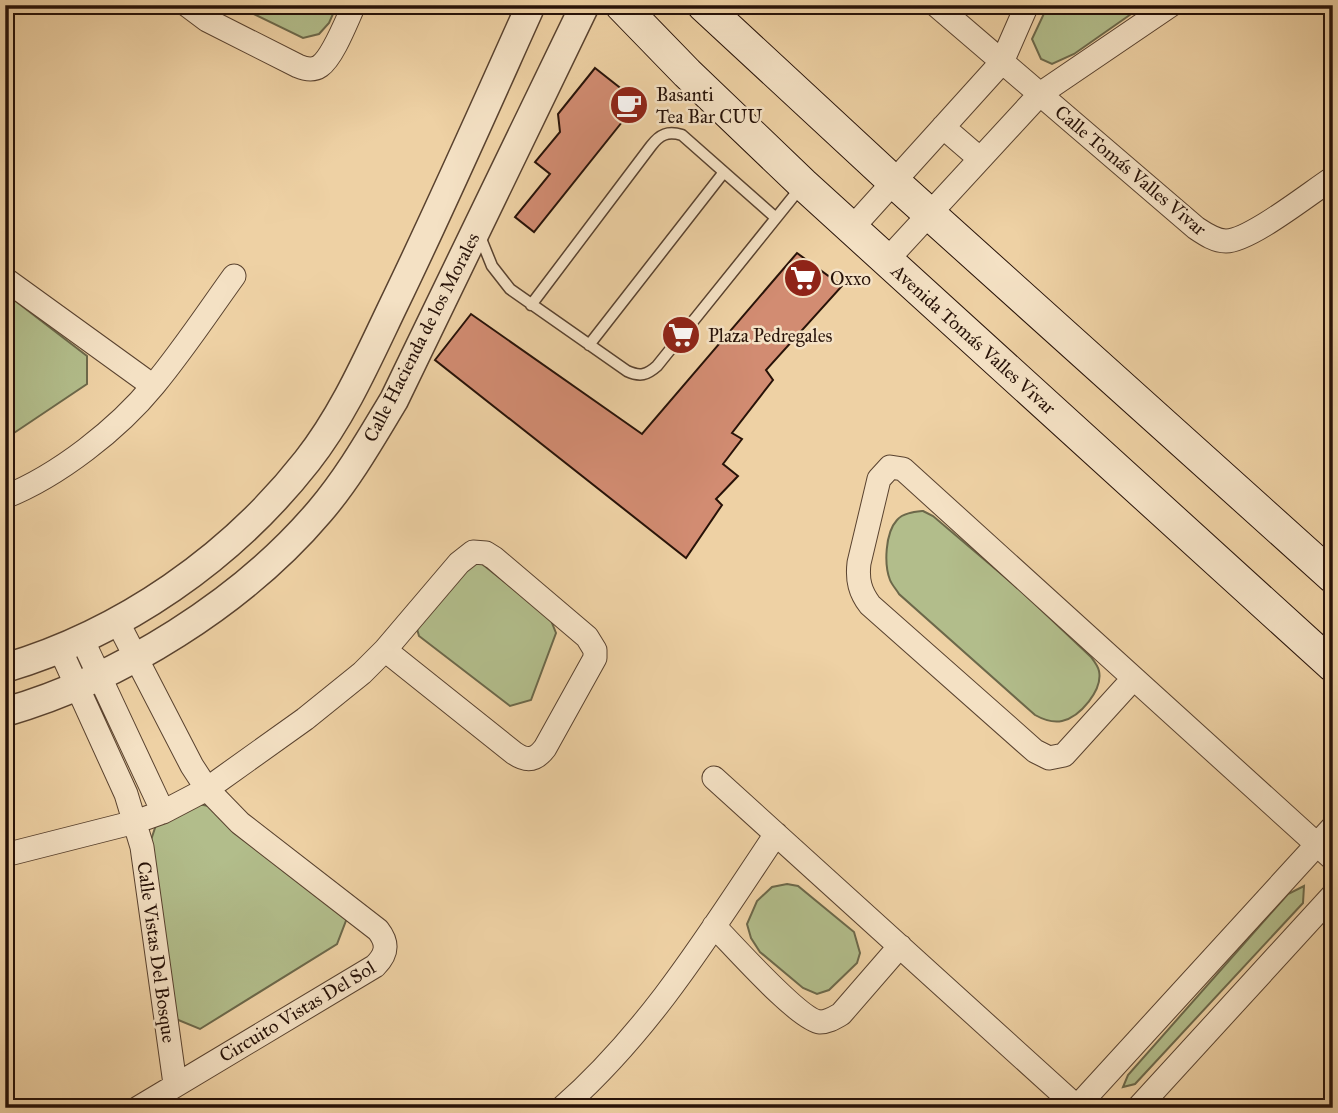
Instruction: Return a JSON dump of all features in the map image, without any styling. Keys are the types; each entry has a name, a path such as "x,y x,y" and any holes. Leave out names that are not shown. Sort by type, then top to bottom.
{"main road":[{"name":"Avenida Tomás Valles Vivar","path":"621,5 697,83 803,184 1333,666"},
{"path":"704,5 894,182 1333,577"}],"street":[{"path":"187,5 207,20 298,66 313,69 321,66 327,58 354,5"},
{"name":"Calle Hacienda de los Morales","path":"5,668 71,644 117,621 168,590 246,529 280,494 308,459 333,422 360,372 442,205 531,5"},
{"name":"Calle Hacienda de los Morales","path":"5,712 88,682 181,630 257,575 321,510 370,441 394,400 585,5"},
{"name":"Calle Tomás Valles Vivar","path":"936,5 1196,228 1210,237 1226,241 1245,235 1263,226 1333,177"},
{"path":"852,228 1002,62 1027,5"},
{"name":"Calle Tomás Valles Vivar","path":"887,260 1040,94 1171,5"},
{"path":"943,127 979,158"},
{"path":"5,497 53,472 93,443 153,386 234,276"},
{"path":"5,279 153,386"},
{"path":"1133,679 1064,754 1049,758 1035,751 864,597 858,576 859,563 879,479 884,471 890,467 903,470 1325,852"},
{"path":"5,855 135,822 163,812 206,789 338,693 385,650 459,563 473,552 480,551 494,558 587,637 595,650 595,658 545,748 540,755 531,759 514,753 385,650"},
{"name":"Circuito Vistas Del Sol","path":"117,621 206,789 240,823 377,930 386,947 384,958 375,966 138,1108"},
{"path":"71,644 88,682 163,812"},
{"path":"88,682 109,756 135,822"},
{"path":"714,778 1077,1107 1325,852 1333,827"},
{"name":"Calle Vistas Del Bosque","path":"135,822 142,847 175,1084"},
{"path":"565,1107 647,1021 678,980 776,834"},
{"path":"1138,1108 1333,895"},
{"path":"715,926 799,1011 820,1022 832,1020 841,1014 900,946"}],"lane":[{"path":"531,305 656,139 664,133 682,135 776,218"},
{"path":"589,345 724,172"},
{"path":"477,228 492,266 510,289 636,375 649,373 803,184"}],"green space":[{"path":"235,5 337,5 329,23 319,34 303,38"},
{"path":"1048,5 1144,5 1074,54 1052,64 1041,59 1032,39"},
{"path":"5,293 87,356 87,384 5,439"},
{"path":"923,511 933,516 1019,589 1097,665 1099,678 1094,694 1076,714 1055,722 1035,715 899,594 890,580 887,566 890,533 899,518"},
{"path":"477,560 550,618 556,633 531,700 510,706 419,636 415,622"},
{"path":"198,804 214,807 347,918 337,944 200,1029 171,1017 151,840 156,825"},
{"path":"787,884 798,886 854,932 860,953 857,963 829,990 817,994 803,988 760,952 751,938 747,924 757,901 772,887"},
{"path":"1304,886 1303,903 1135,1084 1123,1087 1128,1075 1288,894"}],"building":[{"path":"595,68 638,102 534,232 515,217 550,174 535,162 560,132 558,114"},
{"path":"797,253 842,286 766,370 773,380 732,433 742,439 723,464 738,476 716,499 722,505 686,558 435,360 471,314 642,434"}],"place":[{"name":"Basanti Tea Bar CUU","path":"629,105"},
{"name":"Oxxo","path":"803,278"},
{"name":"Plaza Pedregales","path":"681,335"}]}
